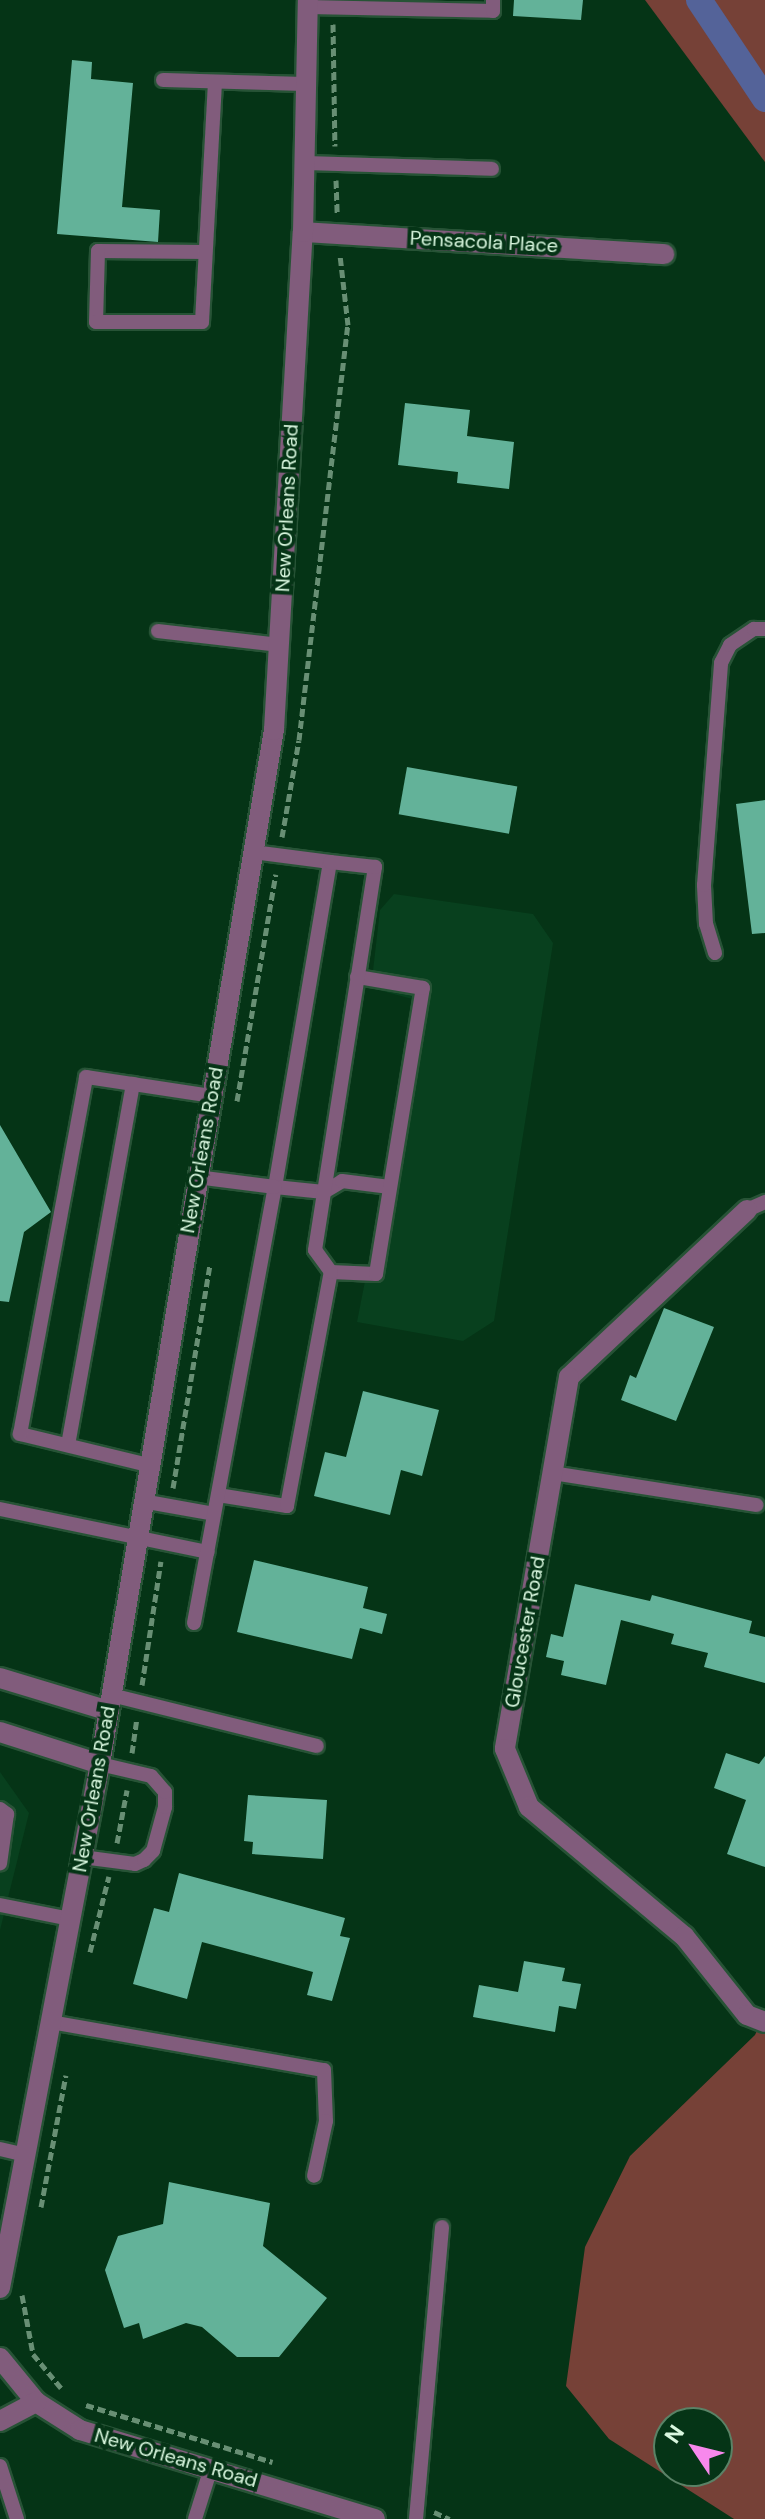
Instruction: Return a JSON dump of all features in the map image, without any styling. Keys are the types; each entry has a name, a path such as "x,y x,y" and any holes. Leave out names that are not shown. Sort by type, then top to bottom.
{"street":[{"name":"New Orleans Road","path":"0,2288 4,2244 26,2155 100,1764 135,1537 274,730 303,232 308,4"},
{"name":"Pensacola Place","path":"303,232 664,254"},
{"name":"Gloucester Road","path":"756,1206 569,1377 505,1749 529,1807 684,1936 747,2015 765,2022"},
{"path":"0,1678 110,1703"},
{"path":"0,1732 100,1764"},
{"name":"New Orleans Road","path":"0,2358 36,2402 80,2430 375,2519"},
{"path":"0,2421 36,2402"}],"lane":[{"path":"308,4 493,11 493,0"},
{"path":"163,80 306,84"},
{"path":"205,252 98,251 96,322 202,322 215,82"},
{"path":"305,163 492,169"},
{"path":"715,953 706,924 704,885 721,663 730,645 754,629 765,629"},
{"path":"158,631 279,645"},
{"path":"218,1495 287,1506 331,1272 315,1250 375,867 253,852"},
{"path":"194,1623 275,1187 330,862"},
{"path":"331,1272 376,1274 423,988 357,977"},
{"path":"148,1465 20,1434 86,1077 211,1096"},
{"path":"68,1445 133,1084"},
{"path":"197,1177 324,1192 342,1181 390,1187"},
{"path":"552,1473 757,1505"},
{"path":"142,1501 214,1514"},
{"path":"0,1509 208,1552"},
{"path":"110,1703 317,1746"},
{"path":"82,1857 135,1864 144,1860 153,1851 165,1807 165,1792 151,1776 100,1764"},
{"path":"0,1809 7,1814 0,1864"},
{"path":"0,1905 70,1919"},
{"path":"51,2022 324,2070 326,2121 314,2176"},
{"path":"0,2149 26,2155"},
{"path":"416,2519 442,2227"},
{"path":"0,2466 14,2517"},
{"path":"195,2519 211,2468"}],"shaded area":[{"path":"645,0 765,0 765,162"},
{"path":"394,894 533,914 553,943 494,1321 463,1341 357,1322 420,1001 371,988 380,910"},
{"path":"0,1772 29,1813 0,1930"},
{"path":"765,2013 765,2519 734,2519 684,2487 733,2487 733,2407 653,2407 653,2467 609,2439 566,2386 585,2247 630,2156 755,2035"}],"building":[{"path":"514,0 583,0 581,20 513,16"},
{"path":"72,60 92,62 91,79 133,83 122,207 160,210 158,242 57,234"},
{"path":"405,403 470,410 467,436 514,442 509,489 457,483 458,472 398,465"},
{"path":"407,767 517,786 509,834 399,814"},
{"path":"765,800 765,933 752,934 736,804"},
{"path":"0,1125 51,1212 24,1232 9,1302 0,1301"},
{"path":"664,1308 714,1327 676,1421 621,1400 630,1375 636,1378"},
{"path":"363,1391 439,1410 422,1476 401,1470 390,1515 314,1496 325,1452 346,1457"},
{"path":"254,1560 368,1587 363,1608 387,1614 382,1634 360,1628 352,1659 237,1632"},
{"path":"575,1584 650,1601 652,1595 752,1621 749,1633 765,1637 765,1683 704,1667 708,1653 671,1644 674,1634 621,1620 606,1685 561,1675 564,1661 546,1657 551,1634 563,1637"},
{"path":"726,1753 759,1764 765,1756 765,1867 727,1854 746,1800 714,1788"},
{"path":"248,1795 327,1800 323,1859 252,1854 253,1842 244,1841"},
{"path":"179,1873 345,1918 340,1936 350,1938 332,2001 307,1995 313,1972 202,1942 187,1999 133,1984 154,1908 169,1912"},
{"path":"524,1961 565,1968 562,1981 581,1984 576,2009 559,2006 555,2032 473,2017 479,1985 518,1992"},
{"path":"169,2182 270,2203 263,2246 327,2298 279,2357 237,2357 202,2327 186,2323 143,2339 139,2323 124,2328 105,2270 118,2236 163,2224"}],"waterway":[{"path":"699,0 765,99"}]}
